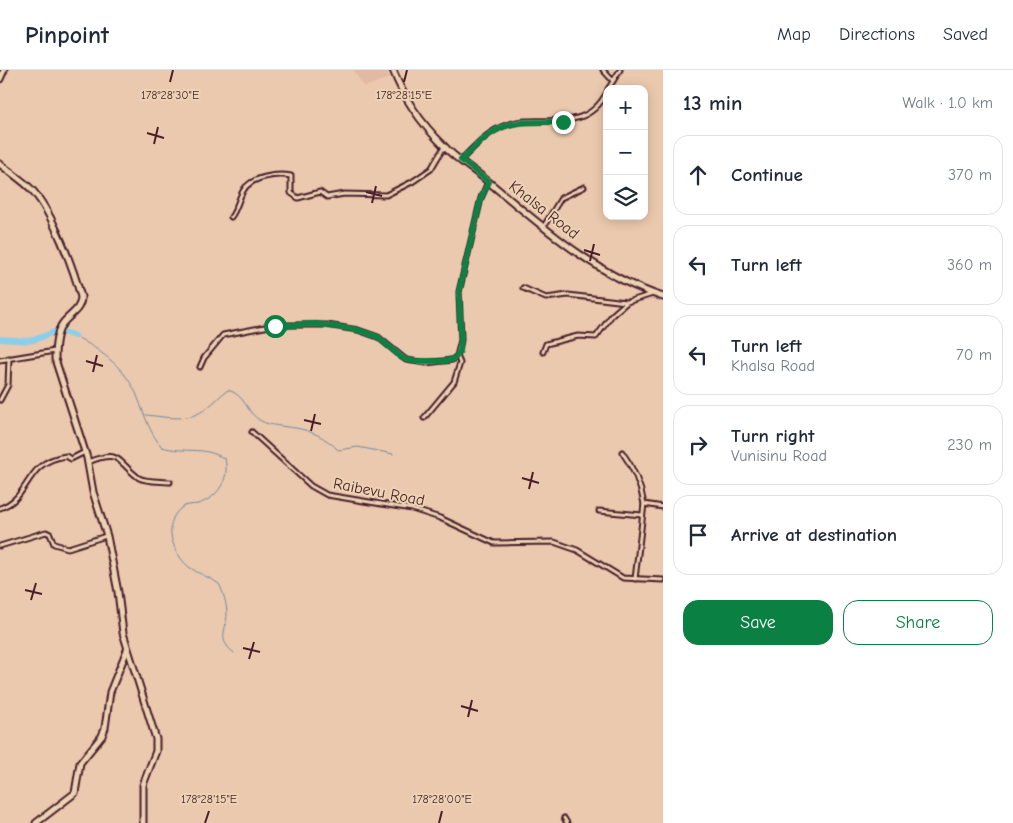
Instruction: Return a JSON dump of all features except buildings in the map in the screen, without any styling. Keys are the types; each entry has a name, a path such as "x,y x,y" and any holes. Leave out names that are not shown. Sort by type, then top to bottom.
{"street":[{"path":"0,79 4,70"},
{"name":"Khalsa Road","path":"393,70 405,97 420,119 444,147 588,260 617,278 663,297"},
{"path":"603,70 613,81"},
{"path":"611,85 620,70"},
{"path":"461,160 494,130 508,124 522,122 563,122 573,120 592,110 603,96"},
{"path":"231,217 244,189 252,182 267,177 292,177 291,193 298,198 320,192 327,197 344,194 386,195 412,182 431,169 444,147"},
{"path":"0,164 32,189 53,222 81,297 79,307 62,325 55,351 56,364 88,463 100,516 107,536 118,592 123,633 157,744 144,785 143,823"},
{"path":"424,418 454,382 460,363 457,356 461,335 459,292 481,198 489,182"},
{"path":"544,226 560,198 584,186"},
{"path":"523,288 546,298 568,295 627,302"},
{"path":"543,352 546,344 578,336 593,338 598,336 612,314 627,302 653,294"},
{"path":"200,367 204,358 223,335 275,326 316,324 358,330 378,337 402,358 411,361 447,361 457,356"},
{"path":"0,360 30,353 55,351"},
{"path":"0,400 8,385 9,358"},
{"name":"Raibevu Road","path":"252,432 311,486 327,495 412,509 440,518 487,542 504,544 554,542 588,556 616,575 635,579"},
{"path":"0,508 16,499 31,474 47,461 65,456 70,459 85,452"},
{"path":"622,452 642,492 644,504 635,579 663,580"},
{"path":"88,463 105,456 116,457 140,479 170,482"},
{"path":"644,504 663,507"},
{"path":"599,511 642,515"},
{"path":"0,546 46,532 50,534 54,544 64,548 107,536"},
{"path":"36,823 75,793 80,763 102,736 105,728 110,692 128,649"},
{"path":"564,818 567,823"}],"shaded area":[{"path":"353,70 387,70 389,78 364,87"}],"waterway":[{"path":"0,339 30,341 53,332 68,333 75,336"},
{"path":"75,336 104,355 127,378 138,398 151,430 162,447 209,452 225,459 226,474 221,487 205,501 182,507 175,515 171,531 174,547 183,561 189,567 219,584 227,610 224,640 234,653"},
{"path":"146,415 170,418 193,416 207,408 228,390 239,396 256,418 265,423 301,429 312,433 324,438 338,450 358,447 393,454"}],"route":[{"path":"275,326 316,324 342,327 378,337 406,360 426,362 447,361 455,358 460,351 461,340 458,305 459,292 476,228 481,198 489,182 461,160 494,130 508,124 563,122"}]}
